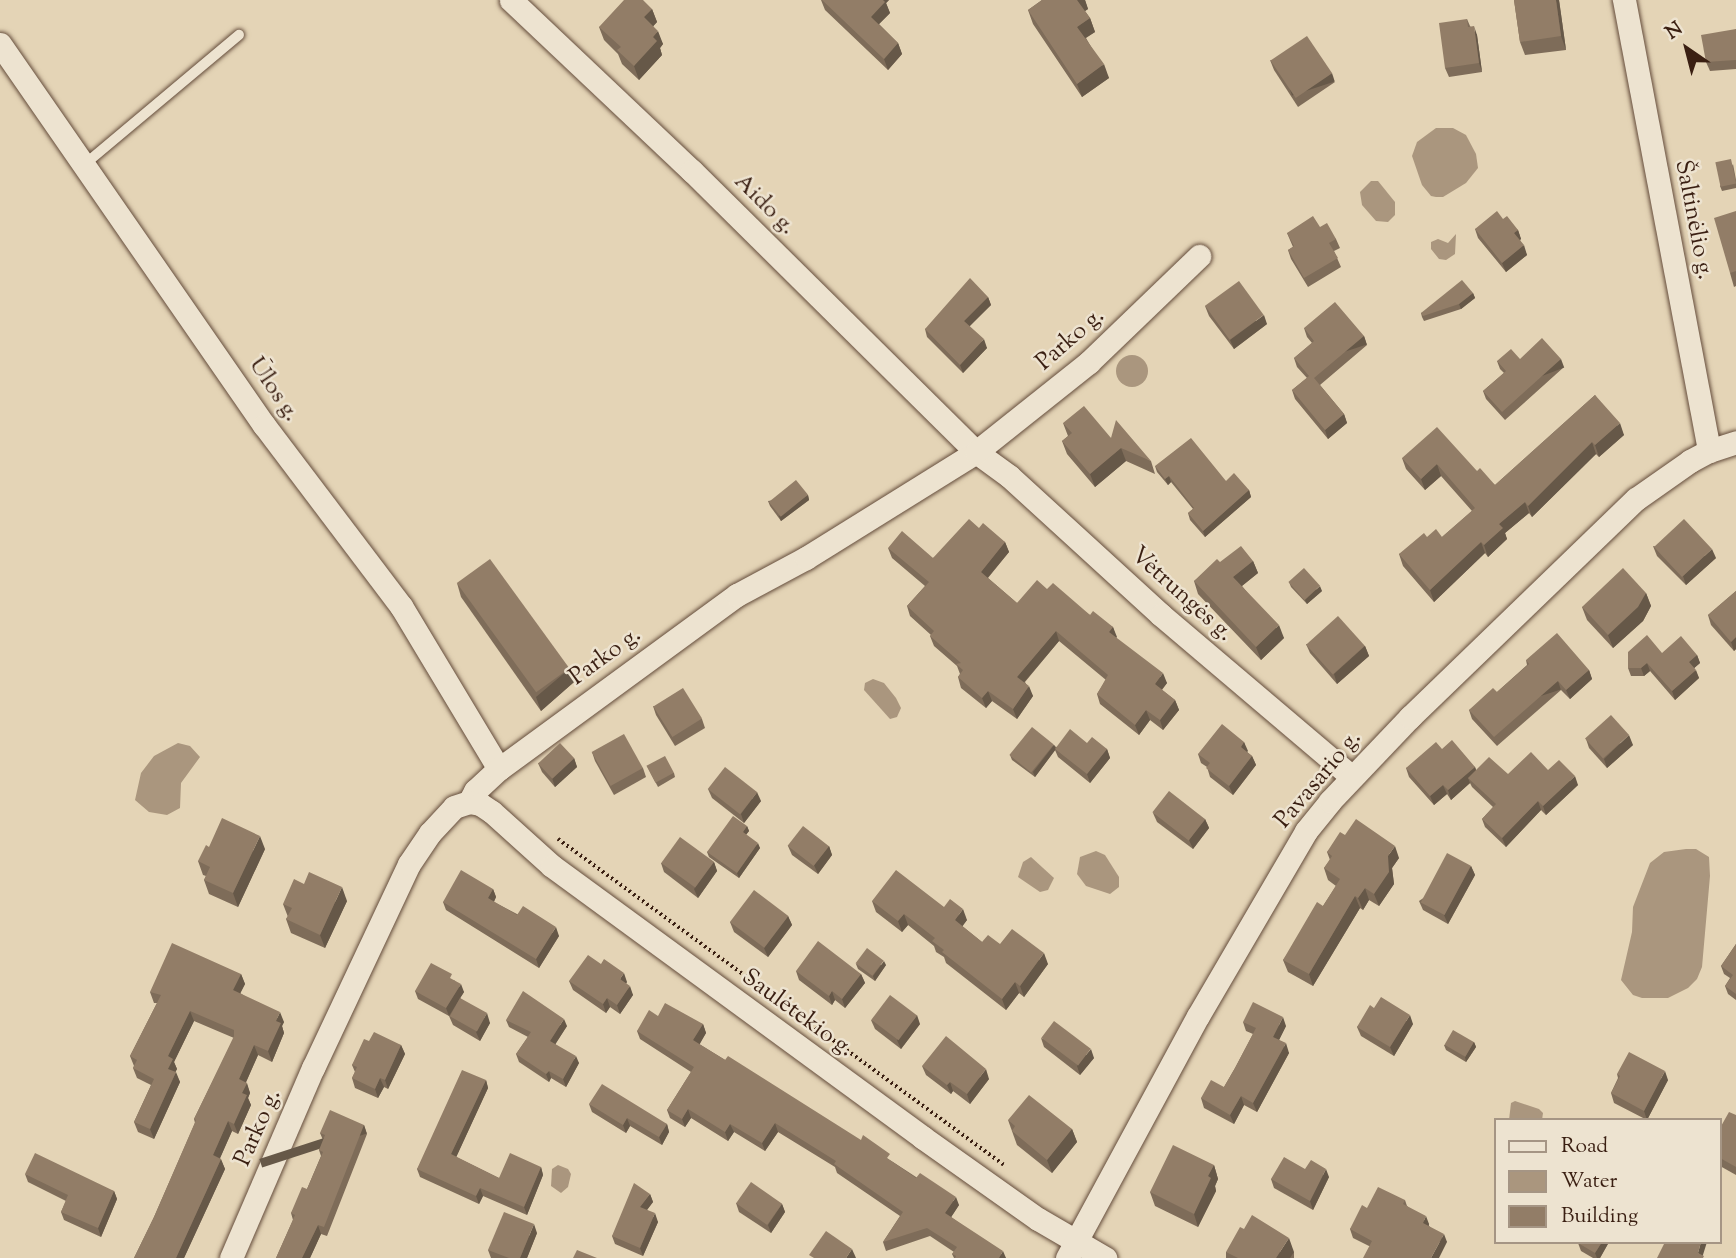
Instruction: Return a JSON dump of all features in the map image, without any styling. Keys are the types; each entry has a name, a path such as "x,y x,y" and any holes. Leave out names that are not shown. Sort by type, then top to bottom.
{"street":[{"name":"Aido g.","path":"511,0 692,171 976,452"},
{"name":"Šaltinėlio g.","path":"1624,0 1709,451"},
{"name":"Ūlos g.","path":"0,44 264,425 401,607 499,769"},
{"name":"Parko g.","path":"230,1258 313,1068 409,864 430,833 446,816 459,804 469,802 475,791 499,769 737,595 806,558 976,452 1089,362 1199,256"},
{"name":"Pavasario g.","path":"1071,1249 1198,1016 1285,865 1306,831 1351,776 1636,499 1709,451 1736,443"},
{"name":"Vėtrungės g.","path":"976,452 1009,476 1161,615 1351,776"},
{"name":"Saulėtekio g.","path":"469,802 480,804 492,812 552,866 1038,1219 1071,1249 1105,1258"}],"lane":[{"path":"85,164 239,35"}],"path":[{"path":"553,836 1012,1171"}],"water":[{"path":"1436,128 1453,128 1466,135 1476,154 1478,168 1466,183 1443,197 1431,196 1422,185 1412,156 1417,142"},
{"path":"1371,181 1378,181 1395,202 1395,215 1388,222 1376,221 1362,205 1360,192"},
{"path":"1456,234 1455,254 1446,260 1439,259 1431,249 1431,242 1438,239 1448,243"},
{"path":"1132,355 1143,360 1148,371 1143,382 1132,387 1121,382 1116,371 1121,360"},
{"path":"873,679 884,683 896,698 901,708 897,717 890,719 864,690 865,683"},
{"path":"178,743 190,746 200,757 181,783 180,808 167,815 149,812 135,800 141,773 154,756"},
{"path":"1696,849 1709,857 1710,876 1702,967 1697,979 1688,988 1668,998 1642,998 1633,995 1621,980 1632,932 1633,907 1650,863 1664,852"},
{"path":"1096,851 1105,855 1119,877 1119,887 1110,894 1086,886 1077,874 1080,857"},
{"path":"1031,857 1054,878 1048,890 1040,892 1018,877 1023,862"},
{"path":"1515,1101 1539,1109 1543,1113 1542,1118 1509,1118 1511,1103"},
{"path":"558,1165 568,1169 571,1174 568,1187 561,1193 551,1186 552,1169"}],"building":[{"path":"624,0 643,0 652,9 644,17 658,31 653,37 657,41 634,66 617,50 621,47 599,27"},
{"path":"822,0 883,0 885,2 871,17 898,43 884,59"},
{"path":"1042,0 1077,0 1090,18 1077,27 1104,64 1077,84 1028,10"},
{"path":"1514,0 1556,0 1561,36 1520,42"},
{"path":"1467,19 1468,27 1474,26 1479,63 1445,68 1439,23"},
{"path":"1736,29 1736,60 1706,62 1701,35"},
{"path":"1307,36 1332,73 1296,98 1271,61"},
{"path":"1731,159 1736,183 1721,187 1715,162"},
{"path":"1497,211 1503,219 1507,216 1518,230 1514,233 1524,245 1502,263 1475,229"},
{"path":"1736,211 1736,271 1730,273 1714,218"},
{"path":"1313,216 1320,227 1327,223 1336,239 1329,243 1338,258 1304,278 1288,250 1294,246 1287,233"},
{"path":"970,278 988,297 964,321 984,339 960,365 925,329"},
{"path":"1462,280 1473,293 1459,304 1423,316 1421,313"},
{"path":"1239,281 1264,315 1230,340 1205,306"},
{"path":"1335,302 1364,336 1314,378 1344,414 1325,430 1292,390 1309,376 1294,358 1314,341 1304,328"},
{"path":"1542,338 1561,359 1502,412 1483,391 1506,371 1497,361 1511,349 1520,359"},
{"path":"1595,395 1620,423 1595,445 1592,442 1528,506 1525,502 1499,524 1503,528 1484,545 1481,542 1430,590 1399,554 1424,533 1427,537 1436,529 1442,537 1475,508 1437,464 1421,479 1402,458 1437,427 1477,471 1480,468 1495,485"},
{"path":"1084,406 1111,438 1116,420 1151,461 1121,448 1090,474 1062,441 1072,433 1063,423"},
{"path":"1191,438 1226,481 1234,473 1249,490 1203,531 1188,513 1194,508 1169,476 1165,479 1155,466"},
{"path":"796,480 808,495 781,517 769,502"},
{"path":"969,519 979,528 983,523 1005,542 981,572 1017,603 1037,580 1047,589 1053,583 1090,615 1093,611 1113,627 1109,632 1163,673 1155,684 1175,700 1160,720 1146,710 1135,725 1097,694 1108,675 1056,631 1017,677 1029,686 1013,709 988,691 982,698 958,677 963,670 956,664 961,663 930,636 934,631 907,606 929,582 888,548 902,531 933,558"},
{"path":"1684,519 1712,549 1682,577 1654,547"},
{"path":"1241,546 1253,561 1233,577 1279,625 1256,647 1194,581 1217,559 1220,562"},
{"path":"490,559 569,668 536,692 457,583"},
{"path":"1304,568 1320,586 1304,600 1288,582"},
{"path":"1623,568 1646,593 1638,607 1608,635 1582,607"},
{"path":"1736,591 1736,637 1731,642 1708,615"},
{"path":"1338,616 1365,646 1333,674 1306,645"},
{"path":"1557,633 1589,670 1566,690 1558,681 1494,737 1469,710 1493,688 1497,692 1529,664 1526,660"},
{"path":"1647,635 1662,653 1681,636 1697,655 1689,662 1696,670 1672,691 1647,663 1641,668 1628,668 1628,652"},
{"path":"683,688 702,719 672,737 653,707"},
{"path":"1611,715 1629,735 1603,758 1585,738"},
{"path":"1222,724 1244,742 1241,747 1252,756 1229,786 1206,768 1210,763 1198,754"},
{"path":"1032,727 1054,745 1031,773 1009,755"},
{"path":"1070,729 1087,743 1092,737 1107,749 1087,774 1055,749"},
{"path":"624,734 643,768 611,786 592,752"},
{"path":"1452,740 1475,767 1448,790 1443,785 1430,796 1406,768 1436,742 1442,749"},
{"path":"560,743 574,758 552,779 538,763"},
{"path":"1531,752 1548,770 1559,760 1575,776 1543,806 1538,801 1502,838 1482,819 1496,804 1468,778 1489,757 1508,774"},
{"path":"665,756 674,773 655,783 646,766"},
{"path":"725,767 757,792 740,814 708,789"},
{"path":"1169,791 1205,819 1189,841 1152,812"},
{"path":"733,816 747,826 743,832 758,843 737,873 707,852"},
{"path":"222,818 260,836 233,893 204,880 210,867 198,861 206,845 209,847"},
{"path":"1356,819 1395,846 1388,856 1389,872 1374,894 1365,888 1358,898 1355,896 1309,974 1283,960 1317,902 1323,906 1340,879 1324,868 1332,856 1327,852 1340,832 1345,835"},
{"path":"803,826 829,846 814,866 788,846"},
{"path":"680,837 714,862 695,888 661,863"},
{"path":"1447,853 1471,866 1445,915 1421,902"},
{"path":"461,870 493,889 488,898 517,915 523,906 556,927 536,959 443,902"},
{"path":"896,870 944,907 950,899 963,909 955,920 982,942 988,935 1000,944 1012,929 1044,953 1020,986 1015,982 1002,999 942,952 944,950 932,941 935,938 904,914 898,921 872,901"},
{"path":"309,872 342,887 320,935 286,919 292,908 283,904 294,879 304,884"},
{"path":"754,890 788,916 764,948 730,922"},
{"path":"818,941 861,974 842,999 832,991 829,996 796,971"},
{"path":"172,943 241,974 233,990 280,1012 276,1021 281,1023 268,1051 254,1045 239,1079 247,1083 242,1093 247,1095 234,1124 228,1121 213,1155 221,1159 176,1258 134,1258 196,1120 194,1119 234,1036 234,1030 190,1011 168,1056 173,1059 168,1069 176,1072 150,1129 134,1122 154,1079 133,1068 137,1060 130,1056 161,995 150,992"},
{"path":"1736,944 1736,994 1725,986 1733,975 1721,966"},
{"path":"867,948 884,961 872,976 856,963"},
{"path":"588,955 601,964 604,959 624,973 620,979 630,986 617,1005 607,998 603,1004 569,981"},
{"path":"431,963 452,974 450,978 461,984 446,1008 415,991"},
{"path":"523,991 564,1019 550,1041 576,1056 563,1079 549,1071 546,1074 516,1054 531,1032 506,1020"},
{"path":"890,995 917,1015 898,1040 871,1020"},
{"path":"1381,997 1410,1015 1390,1047 1357,1027 1370,1005 1374,1008"},
{"path":"460,998 487,1013 477,1031 450,1016"},
{"path":"1253,1002 1283,1017 1273,1037 1286,1043 1253,1103 1241,1096 1230,1115 1201,1098 1211,1080 1224,1087 1235,1068 1256,1028 1243,1022"},
{"path":"665,1003 703,1024 693,1040 725,1060 728,1056 861,1140 863,1135 890,1154 887,1158 916,1178 920,1173 956,1197 945,1213 1003,1251 999,1258 955,1258 952,1254 957,1247 927,1228 883,1242 903,1212 834,1164 836,1161 775,1123 762,1143 730,1124 725,1132 688,1109 682,1119 667,1110 694,1067 637,1031 649,1010 658,1016"},
{"path":"1054,1021 1091,1049 1078,1065 1041,1038"},
{"path":"1453,1030 1474,1042 1465,1057 1444,1045"},
{"path":"374,1032 401,1045 385,1080 380,1078 375,1089 352,1078 357,1067 352,1065 364,1039 369,1041"},
{"path":"946,1036 986,1069 967,1094 950,1082 947,1085 922,1066"},
{"path":"1629,1052 1665,1071 1644,1111 1611,1093 1620,1076 1617,1074"},
{"path":"462,1070 486,1080 451,1154 499,1178 510,1153 541,1167 524,1207 480,1188 476,1196 417,1169"},
{"path":"602,1084 667,1124 659,1137 627,1118 623,1125 589,1104"},
{"path":"1029,1095 1072,1129 1047,1160 1012,1131 1015,1126 1008,1120"},
{"path":"330,1110 364,1125 324,1227 318,1225 302,1258 276,1258 295,1215 291,1213 302,1187 307,1189 323,1152 319,1150 325,1135 320,1133"},
{"path":"1729,1112 1736,1115 1736,1167 1722,1159 1722,1124"},
{"path":"1173,1145 1214,1165 1208,1176 1211,1178 1194,1214 1150,1192"},
{"path":"35,1153 114,1191 98,1228 61,1212 68,1195 25,1174"},
{"path":"1284,1157 1305,1169 1311,1160 1326,1169 1310,1201 1271,1179"},
{"path":"751,1182 782,1204 767,1225 736,1203"},
{"path":"634,1183 650,1194 640,1207 655,1213 640,1248 612,1236"},
{"path":"1378,1187 1405,1200 1403,1204 1426,1216 1423,1223 1444,1234 1431,1258 1363,1258 1372,1241 1350,1229 1362,1205 1367,1208"},
{"path":"504,1212 534,1224 520,1258 509,1258 488,1250"},
{"path":"1252,1215 1289,1238 1276,1258 1238,1258 1226,1252 1240,1227 1244,1229"},
{"path":"826,1231 852,1249 846,1258 814,1258 809,1255"},
{"path":"1580,1244 1601,1244 1595,1253"},
{"path":"1664,1244 1700,1244 1698,1253 1704,1256 1703,1258 1657,1258"},
{"path":"577,1250 597,1258 573,1258"}]}
